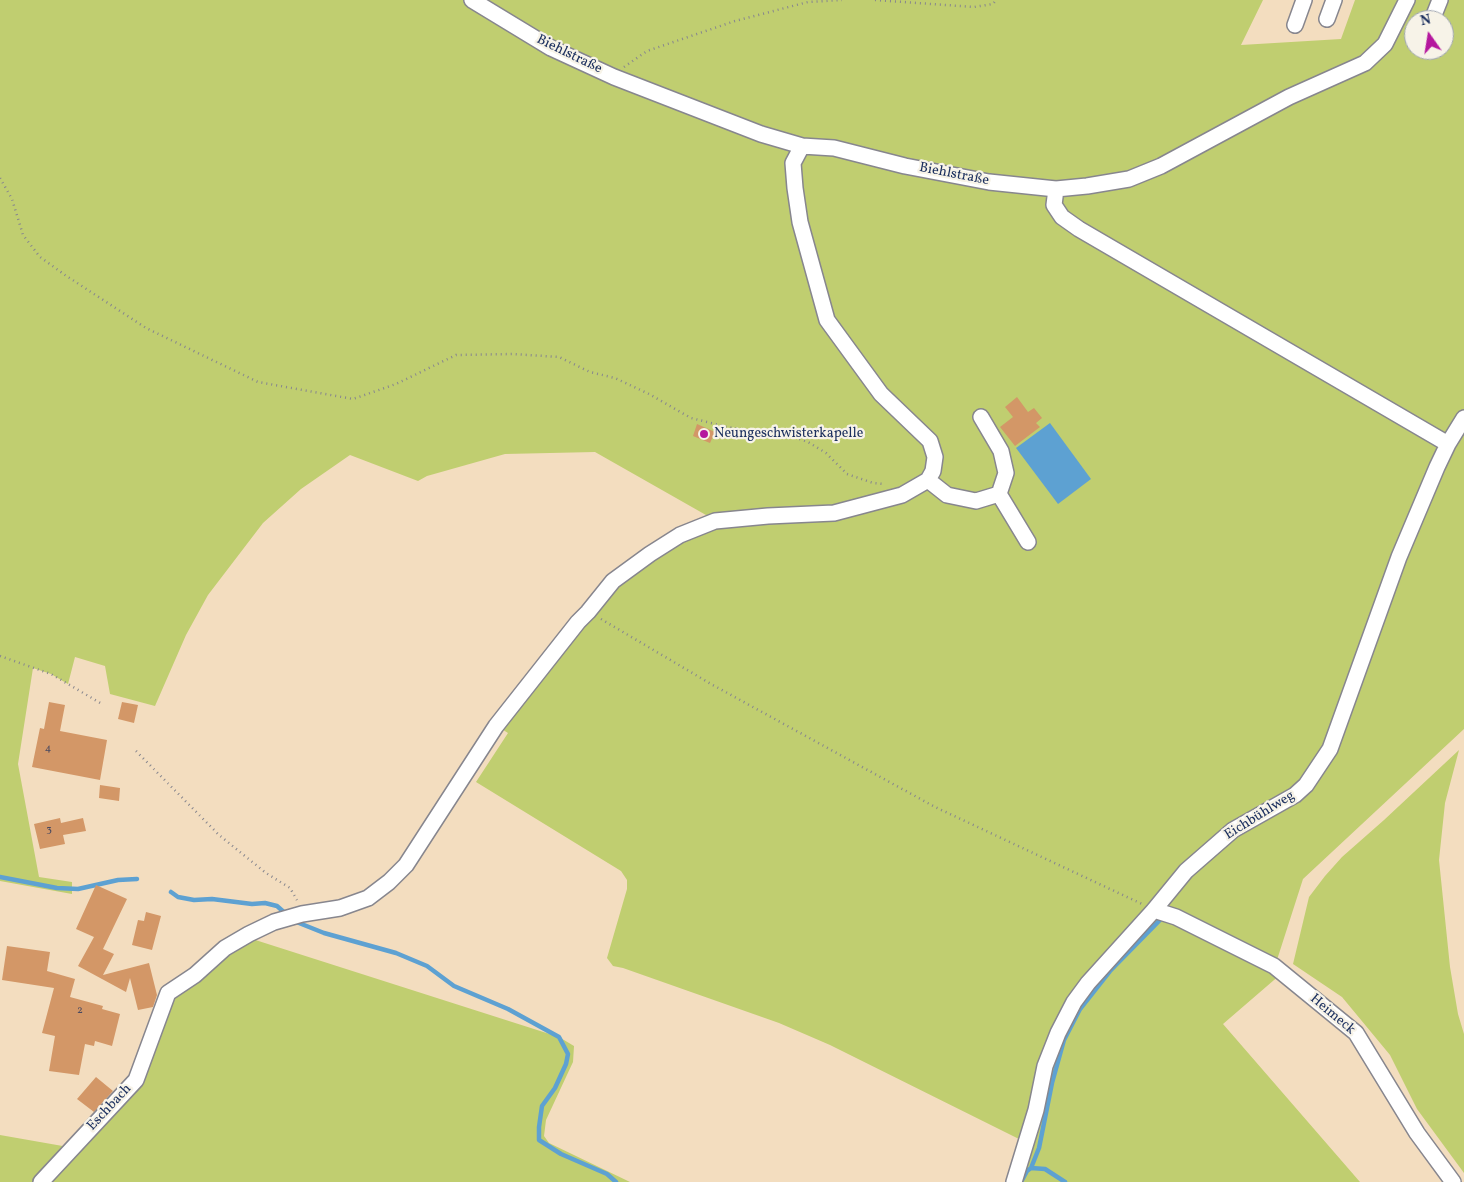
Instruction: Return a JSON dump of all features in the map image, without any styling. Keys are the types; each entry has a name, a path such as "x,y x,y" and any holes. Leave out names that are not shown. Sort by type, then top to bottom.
{"street":[{"name":"Biehlstraße","path":"472,0 551,48 614,77 761,134 802,146 834,148 905,166 989,182 1056,189 1129,179 1161,166 1289,97 1366,63 1385,44 1407,0"},
{"path":"1295,25 1304,0"},
{"path":"1327,19 1334,0"},
{"path":"302,914 340,908 368,898 389,882 406,865 496,726 613,581 638,562 680,535 715,521 834,513 902,495 928,480 934,471 935,458 930,441 881,394 827,320 800,222 795,188 793,162 802,146"},
{"path":"1056,189 1054,205 1062,217 1079,229 1448,444"},
{"path":"981,417 1001,451 1006,473 999,494 1028,542"},
{"name":"Eichbühlweg","path":"1014,1182 1036,1110 1045,1066 1058,1033 1074,1002 1088,983 1154,910 1186,871 1233,830 1295,795 1306,785 1330,749 1398,557 1448,444 1464,418"},
{"path":"928,480 947,495 976,501 999,494"},
{"name":"Heimeck","path":"1154,910 1176,918 1274,966 1356,1034 1417,1133 1453,1182"},
{"name":"Eschbach","path":"41,1182 136,1080 168,993 195,975 225,948 274,922 302,914"}],"path":[{"path":"614,77 626,64 647,51 727,24 808,2 842,0"},
{"path":"875,0 974,7 993,4 996,0"},
{"path":"0,178 12,199 23,235 40,257 65,276 146,328 258,382 353,398 396,384 456,355 514,354 559,357 590,372 615,378 649,394 691,418 727,427 794,437 808,442 826,453 847,474 873,483 889,484"},
{"path":"588,612 711,684 936,807 1154,910"},
{"path":"0,656 51,674 102,704"},
{"path":"136,751 219,835 266,873 290,888 296,896 302,914"}],"green space":[{"path":"0,0 1263,0 1241,45 1341,39 1355,0 1464,0 1464,729 1303,879 1276,963 1176,915 1159,909 1183,875 1149,911 1174,920 1281,974 1223,1024 1360,1182 1012,1182 1025,1142 830,1045 779,1023 613,966 607,958 627,889 627,880 621,871 476,782 508,733 497,726 579,623 615,582 651,555 681,537 718,524 834,516 903,497 928,484 946,496 948,493 927,476 901,493 833,511 769,512 713,519 595,452 505,454 427,476 418,481 350,455 301,489 263,523 208,595 186,635 155,706 110,694 105,666 75,657 68,684 51,674 33,668 18,764 39,877 72,882 72,894 0,881","holes":["1374,53 1380,56 1368,67 1291,100 1164,171 1132,184 1089,191 1058,194 992,188 802,146 795,162 802,222 829,319 882,393 930,441 928,442 880,395 825,321 798,223 792,188 791,163 801,140 990,177 1058,183 1087,180 1127,173 1157,161 1287,93"]},
{"path":"1459,750 1445,803 1439,860 1450,967 1458,1014 1464,1034 1464,1173 1417,1109 1390,1055 1342,997 1293,964 1309,897 1325,876 1342,857"},
{"path":"246,937 559,1037 574,1046 573,1062 546,1120 544,1136 549,1143 630,1182 0,1182 0,1135 74,1148 138,1080 169,994"}],"water":[{"path":"1050,423 1091,479 1058,504 1016,448"}],"building":[{"path":"1017,397 1028,412 1034,408 1042,418 1036,423 1040,427 1015,446 1000,427 1013,417 1005,407"},
{"name":"Neungeschwisterkapelle","path":"697,424 715,432 710,443 693,436"},
{"path":"49,702 65,705 60,731 107,740 100,780 32,767 40,728 44,729"},
{"path":"122,702 138,705 134,723 118,719"},
{"path":"100,785 120,788 119,801 99,798"},
{"path":"60,818 61,823 83,818 86,831 63,835 65,844 40,849 34,824"},
{"path":"96,885 127,899 103,949 114,954 103,975 149,963 157,995 153,1007 138,1010 130,978 126,992 78,966 94,937 76,929"},
{"path":"146,912 161,916 152,950 132,945 138,920 144,921"},
{"path":"7,946 50,952 47,971 75,979 70,997 103,1006 102,1009 120,1014 112,1046 95,1041 94,1046 85,1044 79,1075 49,1071 55,1036 42,1033 54,988 2,980"},
{"path":"96,1077 113,1091 94,1112 77,1099"}],"waterway":[{"path":"0,877 57,888 78,889 118,880 137,879"},
{"path":"171,892 178,897 194,900 212,899 252,904 265,903 277,906 286,914"},
{"path":"1031,1168 1039,1148 1052,1083 1064,1040 1080,1009 1110,971 1160,920"},
{"path":"294,921 324,933 396,953 427,966 454,986 508,1009 559,1037 568,1054 566,1064 555,1088 542,1106 539,1140 561,1154 607,1174 616,1182"},
{"path":"1021,1182 1027,1171 1031,1168 1045,1169 1065,1182"}],"place":[{"name":"Neungeschwisterkapelle","path":"704,434"}]}
